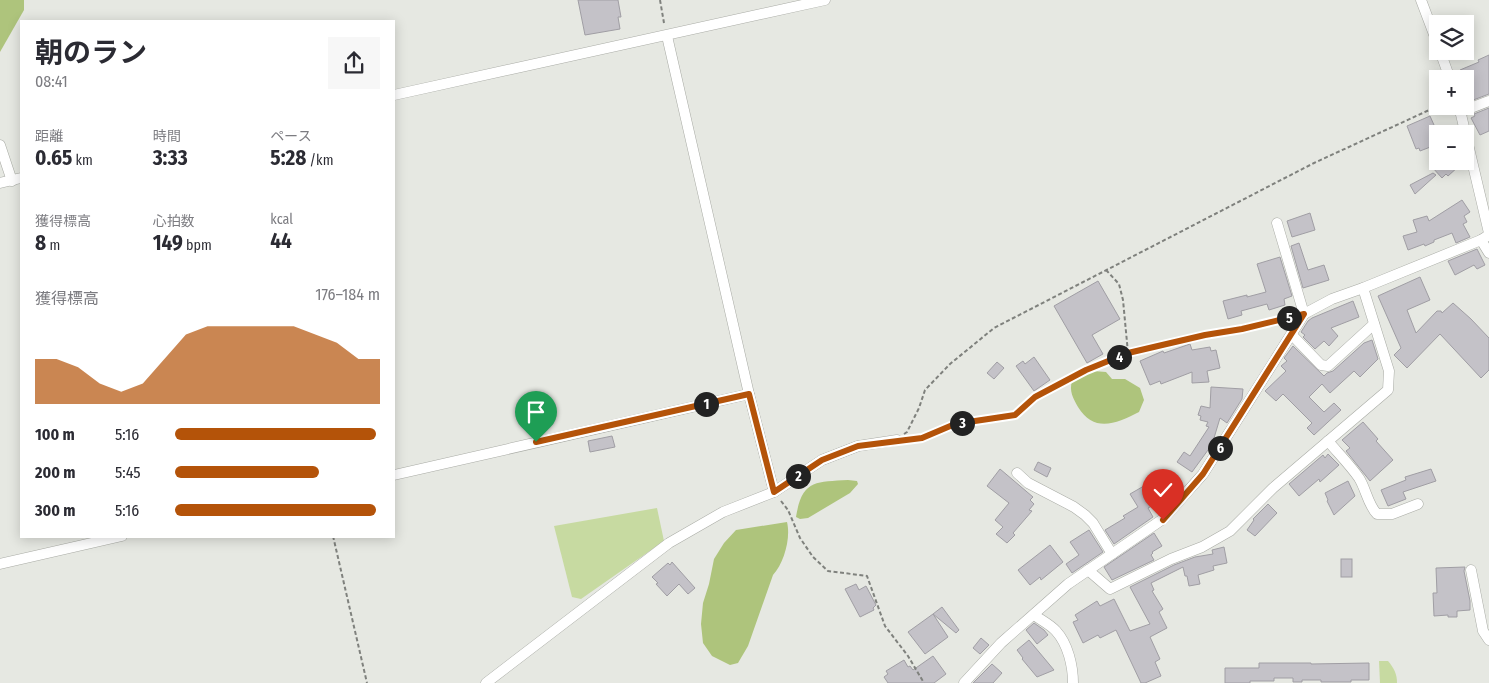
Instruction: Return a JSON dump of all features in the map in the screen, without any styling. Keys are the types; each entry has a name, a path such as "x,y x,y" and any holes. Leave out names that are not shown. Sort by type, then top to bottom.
{"street":[{"path":"395,94 667,36 825,0"},
{"path":"1421,0 1429,21"},
{"path":"667,36 749,394 774,492"},
{"path":"1474,105 1489,101"},
{"path":"1461,115 1489,253"},
{"path":"0,145 16,179 0,183"},
{"path":"1277,223 1304,314"},
{"path":"964,683 1001,643 1068,584 1163,520 1203,474 1304,314 1323,303 1486,236"},
{"path":"1088,570 1110,589 1202,547 1230,531 1273,488 1388,390 1390,371 1362,288"},
{"path":"1292,335 1321,365 1328,366 1374,324"},
{"path":"395,475 749,394"},
{"path":"486,683 669,543 723,512 774,492 822,460 858,446 896,440"},
{"path":"1328,441 1358,476 1377,514 1392,514 1418,504"},
{"path":"1017,473 1028,484 1074,507 1084,515 1093,523 1112,554"},
{"path":"0,564 113,538"},
{"path":"1471,570 1483,631 1489,640"},
{"path":"1034,615 1056,630 1064,642 1072,670 1073,683"}],"path":[{"path":"660,0 667,36"},
{"path":"896,440 907,432 919,408 925,390 950,364 994,328 1314,163 1429,110"},
{"path":"1106,270 1119,284 1123,300 1128,353"},
{"path":"896,440 922,438 955,424 1015,415 1035,397 1086,370 1128,353 1304,314"},
{"path":"774,492 788,510 800,538 813,557 828,571 867,576 885,626 908,656 924,683"},
{"path":"333,538 367,683"}],"green space":[{"path":"0,0 24,0 24,10 0,52"},
{"path":"1093,371 1106,372 1112,379 1125,379 1140,388 1144,400 1139,412 1114,423 1106,424 1098,423 1084,415 1073,397 1071,385 1072,381"},
{"path":"827,481 857,481 858,484 850,493 808,518 800,519 796,517 802,496 812,485"},
{"path":"657,508 664,541 581,599 572,597 554,526"},
{"path":"787,522 786,550 773,575 748,646 738,663 730,665 712,656 703,643 701,624 703,603 714,559 724,543 736,530"},
{"path":"1379,661 1388,661 1395,671 1397,683 1380,683"}],"building":[{"path":"578,0 618,0 621,17 618,17 620,29 585,35"},
{"path":"1489,55 1489,94 1474,100 1474,70 1460,70 1479,62 1478,60"},
{"path":"1489,108 1489,131 1480,135 1471,118 1475,116 1474,114"},
{"path":"1430,116 1434,125 1429,125 1429,148 1420,151 1419,148 1416,149 1407,126"},
{"path":"1435,170 1455,170 1448,176 1446,174 1442,178"},
{"path":"1433,173 1436,175 1415,194 1410,185"},
{"path":"1462,200 1470,212 1464,216 1467,222 1463,224 1470,237 1456,243 1452,233 1434,240 1434,242 1425,246 1424,244 1408,250 1403,236 1417,232 1413,220 1427,216 1429,221"},
{"path":"1310,213 1315,230 1292,237 1287,221"},
{"path":"1299,243 1308,270 1324,265 1329,280 1303,288 1291,246"},
{"path":"1477,249 1485,265 1477,269 1474,265 1455,275 1448,261"},
{"path":"1280,257 1292,296 1284,299 1285,305 1269,310 1267,304 1241,311 1242,315 1228,319 1223,301 1266,292 1257,264"},
{"path":"1420,277 1430,300 1407,310 1416,333 1437,311 1442,313 1453,303 1489,338 1489,370 1481,378 1440,334 1407,368 1394,355 1401,348 1378,296"},
{"path":"1098,281 1120,319 1092,335 1103,354 1087,363 1054,306"},
{"path":"1353,301 1359,317 1331,328 1338,336 1329,346 1324,341 1315,349 1303,337 1305,335 1301,332 1312,318"},
{"path":"1372,340 1378,359 1360,377 1354,371 1330,393 1322,384 1309,397 1324,412 1334,403 1341,410 1314,435 1307,428 1312,423 1283,394 1276,401 1265,391 1286,371 1281,366 1287,361 1284,358 1293,346 1324,376 1333,371 1364,343"},
{"path":"1190,344 1192,350 1210,347 1211,351 1216,350 1220,368 1207,371 1209,382 1192,383 1192,372 1161,384 1160,381 1150,385 1140,361 1163,351 1164,353"},
{"path":"1034,357 1050,380 1034,391 1016,366 1023,361 1025,364"},
{"path":"997,362 1004,368 994,379 987,373"},
{"path":"1211,387 1243,389 1242,399 1227,423 1220,418 1214,438 1216,439 1192,472 1177,462 1184,452 1190,456 1209,427 1206,426 1208,422 1200,420 1201,416 1198,415 1201,406 1210,408"},
{"path":"1363,422 1378,439 1376,441 1393,460 1370,481 1346,451 1350,448 1342,440"},
{"path":"612,436 615,447 590,452 588,441"},
{"path":"1328,454 1339,465 1320,482 1319,479 1299,496 1289,484 1323,455 1325,458"},
{"path":"1038,462 1051,468 1047,477 1034,470"},
{"path":"1000,469 1033,497 1030,500 1034,504 1029,510 1032,511 1007,543 996,534 1003,527 995,520 1009,503 987,486"},
{"path":"1431,469 1436,481 1403,492 1406,499 1388,506 1381,490 1406,480 1405,477"},
{"path":"1163,475 1174,494 1148,508 1153,517 1114,544 1105,530 1125,518 1123,516 1138,507 1130,494"},
{"path":"1348,481 1355,496 1334,515 1325,493"},
{"path":"1268,504 1277,513 1255,536 1247,530 1253,519"},
{"path":"1089,530 1103,552 1072,573 1066,564 1079,555 1070,542"},
{"path":"1154,533 1162,546 1152,552 1151,555 1154,560 1112,580 1104,567"},
{"path":"1050,545 1063,562 1041,580 1040,577 1030,585 1018,570"},
{"path":"1224,547 1227,563 1213,566 1214,570 1198,575 1200,584 1189,586 1183,567 1151,583 1154,590 1152,591 1163,609 1159,612 1167,628 1150,637 1160,659 1155,662 1161,676 1141,683 1116,630 1100,638 1098,635 1083,643 1073,622 1078,620 1075,615 1097,601 1100,606 1114,599 1130,631 1150,624 1130,587 1174,565 1195,557 1213,554 1212,550"},
{"path":"1341,559 1352,559 1352,577 1341,577"},
{"path":"672,562 695,588 688,594 679,584 667,596 652,577 668,563 670,565"},
{"path":"1465,567 1470,610 1457,611 1457,617 1448,617 1448,615 1434,616 1433,593 1437,593 1436,568"},
{"path":"856,584 859,590 866,586 876,605 873,608 874,610 860,617 845,589"},
{"path":"942,607 959,630 956,633 933,614"},
{"path":"933,614 948,637 925,654 908,632"},
{"path":"1034,623 1048,635 1037,644 1026,630"},
{"path":"981,638 989,645 980,654 973,648"},
{"path":"1029,640 1054,670 1037,677 1022,659 1017,650"},
{"path":"933,656 946,674 934,683 888,683 884,677 888,674 886,671 904,660 908,667 910,666 913,670"},
{"path":"1259,663 1369,663 1369,680 1321,682 1321,680 1302,680 1302,682 1293,682 1293,678 1274,678 1274,681 1225,683 1225,668 1259,668"},
{"path":"992,664 1002,673 993,683 973,683"}],"route":[{"path":"536,442 749,394 774,492 822,460 858,446 922,438 955,424 1015,415 1035,397 1086,370 1128,353 1304,314 1203,474 1163,520"}]}
